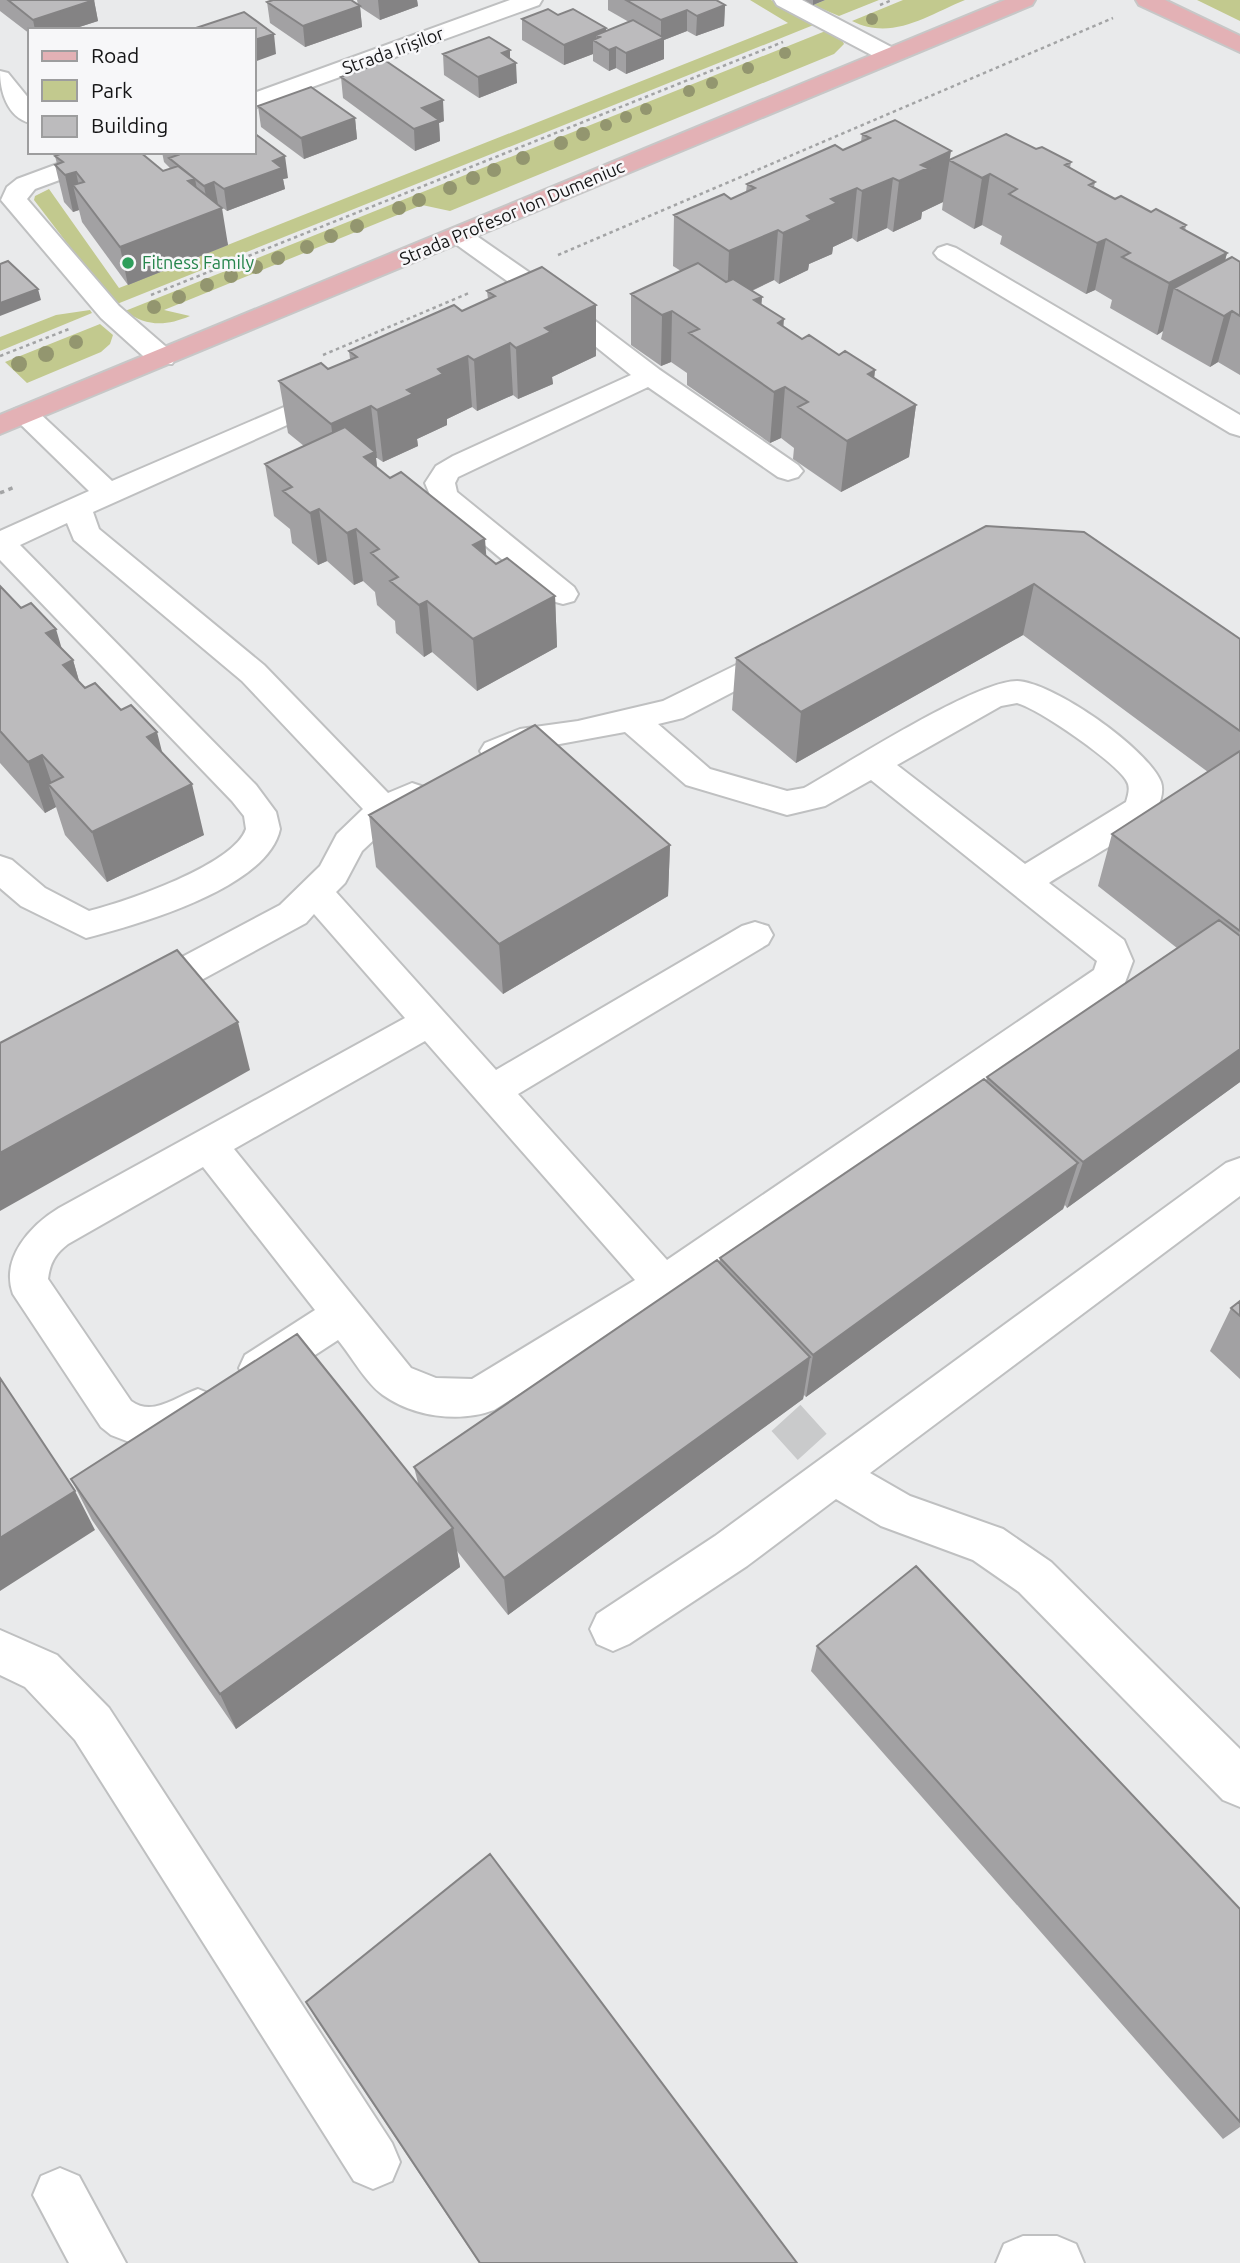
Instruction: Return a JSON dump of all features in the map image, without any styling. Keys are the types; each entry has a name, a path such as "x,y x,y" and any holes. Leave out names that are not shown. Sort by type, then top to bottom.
{"main road":[{"name":"Strada Profesor Ion Dumeniuc","path":"12,420 1024,0"},
{"path":"1149,1 1240,45"}],"street":[{"path":"785,0 889,55"},
{"name":"Strada Irișilor","path":"256,100 517,2"},
{"path":"0,78 28,113"},
{"path":"101,154 64,160 16,192 14,200 110,312 162,358"},
{"path":"459,234 650,376 788,471"},
{"path":"947,253 1240,427"},
{"path":"493,322 534,300 524,281"},
{"path":"563,594 443,496 440,483 446,472 463,462 650,376"},
{"path":"0,869 33,897 86,925 145,910 213,876 253,850 262,834 263,816 244,793 0,542 359,383"},
{"path":"12,420 74,462 109,494"},
{"path":"77,507 85,533 253,673 384,810"},
{"path":"118,1008 293,914 317,894 333,874 349,843 384,810 454,770 520,740 633,721 695,700 806,640"},
{"path":"633,721 698,777 787,803 813,798 993,696 1017,692 1045,703 1132,763 1144,780 1146,793 1140,809 1025,881"},
{"path":"208,1144 396,1381 417,1394 444,1400 479,1397 663,1283 1110,978 1115,970 1111,950 873,764"},
{"path":"317,894 663,1283"},
{"path":"492,1091 755,935"},
{"path":"344,1314 202,1406 162,1427 142,1429 127,1424 117,1414 27,1282 29,1259 44,1238 430,1021"},
{"path":"613,1629 731,1550 1240,1174"},
{"path":"835,1472 867,1496 897,1512 987,1544 1035,1577 1240,1783"},
{"path":"0,1652 41,1671 92,1724 373,2162"},
{"path":"60,2195 99,2263"},
{"path":"1023,2263 1057,2263"}],"path":[{"path":"0,356 892,0"},
{"path":"313,360 524,281 1149,1"},
{"path":"0,493 74,462"}],"green space":[{"path":"750,0 771,0 816,24 117,304 106,294 34,200 35,196 49,189 119,288 788,23"},
{"path":"825,0 879,0 839,16 813,5"},
{"path":"903,0 965,0 923,19 895,27 881,28 852,21"},
{"path":"1197,0 1240,0 1240,21"},
{"path":"828,30 841,38 844,44 834,54 450,211 422,205 164,310 190,316 173,322 157,323 141,320 125,311"},
{"path":"90,310 92,313 0,351 0,337 56,315"},
{"path":"100,324 113,335 110,344 101,352 27,383 5,362"}],"building":[{"path":"8,0 94,0 33,20"},
{"path":"351,0 360,6 303,26 267,2"},
{"path":"626,0 716,0 725,5 697,16 687,10 661,20"},
{"path":"548,9 558,15 573,9 606,28 564,45 522,19"},
{"path":"244,12 274,34 256,39 256,28 196,28"},
{"path":"633,20 664,38 626,53 616,47 609,50 593,40 600,37 596,35"},
{"path":"489,37 510,50 502,53 516,63 478,77 443,54"},
{"path":"386,61 443,100 422,108 439,120 414,129 341,77"},
{"path":"311,87 355,118 301,138 258,106"},
{"path":"895,120 951,151 921,165 928,168 899,181 893,178 862,191 857,188 831,199 837,203 807,216 812,220 783,233 778,230 729,251 674,215 724,194 731,199 755,188 747,184 835,145 843,150 870,138 862,134"},
{"path":"256,134 285,156 273,161 282,168 224,189 214,182 204,186 169,158 178,155 256,154"},
{"path":"1006,134 1036,149 1042,147 1071,162 1065,165 1095,182 1089,185 1115,199 1121,196 1151,212 1156,209 1186,225 1181,228 1227,253 1169,283 1122,257 1130,253 1106,239 1097,243 1009,194 1017,189 990,174 982,178 949,160"},
{"path":"142,154 163,171 178,166 195,179 188,181 222,208 120,247 73,185 84,182 76,172 65,175 55,165 63,162 55,156"},
{"path":"1232,257 1240,262 1240,316 1232,311 1224,316 1174,288"},
{"path":"8,261 38,289 0,303 0,264"},
{"path":"698,263 726,282 733,279 762,297 754,300 784,319 778,323 802,339 809,335 839,355 845,351 875,370 868,374 916,405 847,441 798,407 808,402 785,387 774,392 689,333 699,329 672,311 662,315 631,294"},
{"path":"542,267 596,305 545,328 551,332 516,348 510,343 474,360 468,356 438,369 443,374 407,390 413,394 377,410 371,406 331,424 279,381 321,363 328,369 357,357 349,351 454,305 462,311 495,296 487,291"},
{"path":"345,427 375,452 364,457 390,478 401,472 485,539 473,545 496,564 507,558 555,596 473,639 427,601 419,605 390,581 398,577 371,553 379,549 356,529 347,533 319,509 310,513 283,491 292,487 265,464"},
{"path":"986,526 1084,532 1240,639 1240,731 1034,584 801,712 736,658"},
{"path":"0,586 21,608 31,603 56,629 46,633 73,660 63,665 85,688 95,683 121,710 131,705 157,732 147,737 192,784 92,832 48,784 63,777 42,755 28,762 0,731"},
{"path":"535,725 670,845 499,944 369,815"},
{"path":"1240,751 1240,931 1112,834"},
{"path":"1219,920 1240,936 1240,1049 1083,1162 987,1077"},
{"path":"177,950 238,1022 0,1153 0,1043"},
{"path":"984,1079 1078,1163 813,1355 720,1258"},
{"path":"717,1260 810,1357 504,1578 414,1467"},
{"path":"1240,1301 1240,1316 1231,1308"},
{"path":"297,1334 453,1528 220,1694 71,1479"},
{"path":"0,1378 75,1491 0,1538"},
{"path":"916,1566 1240,1909 1240,2122 817,1646"},
{"path":"490,1854 797,2263 480,2263 306,2002"}],"tunnel":[{"path":"747,1375 835,1472"}],"place":[{"name":"Fitness Family","path":"128,263"}]}
